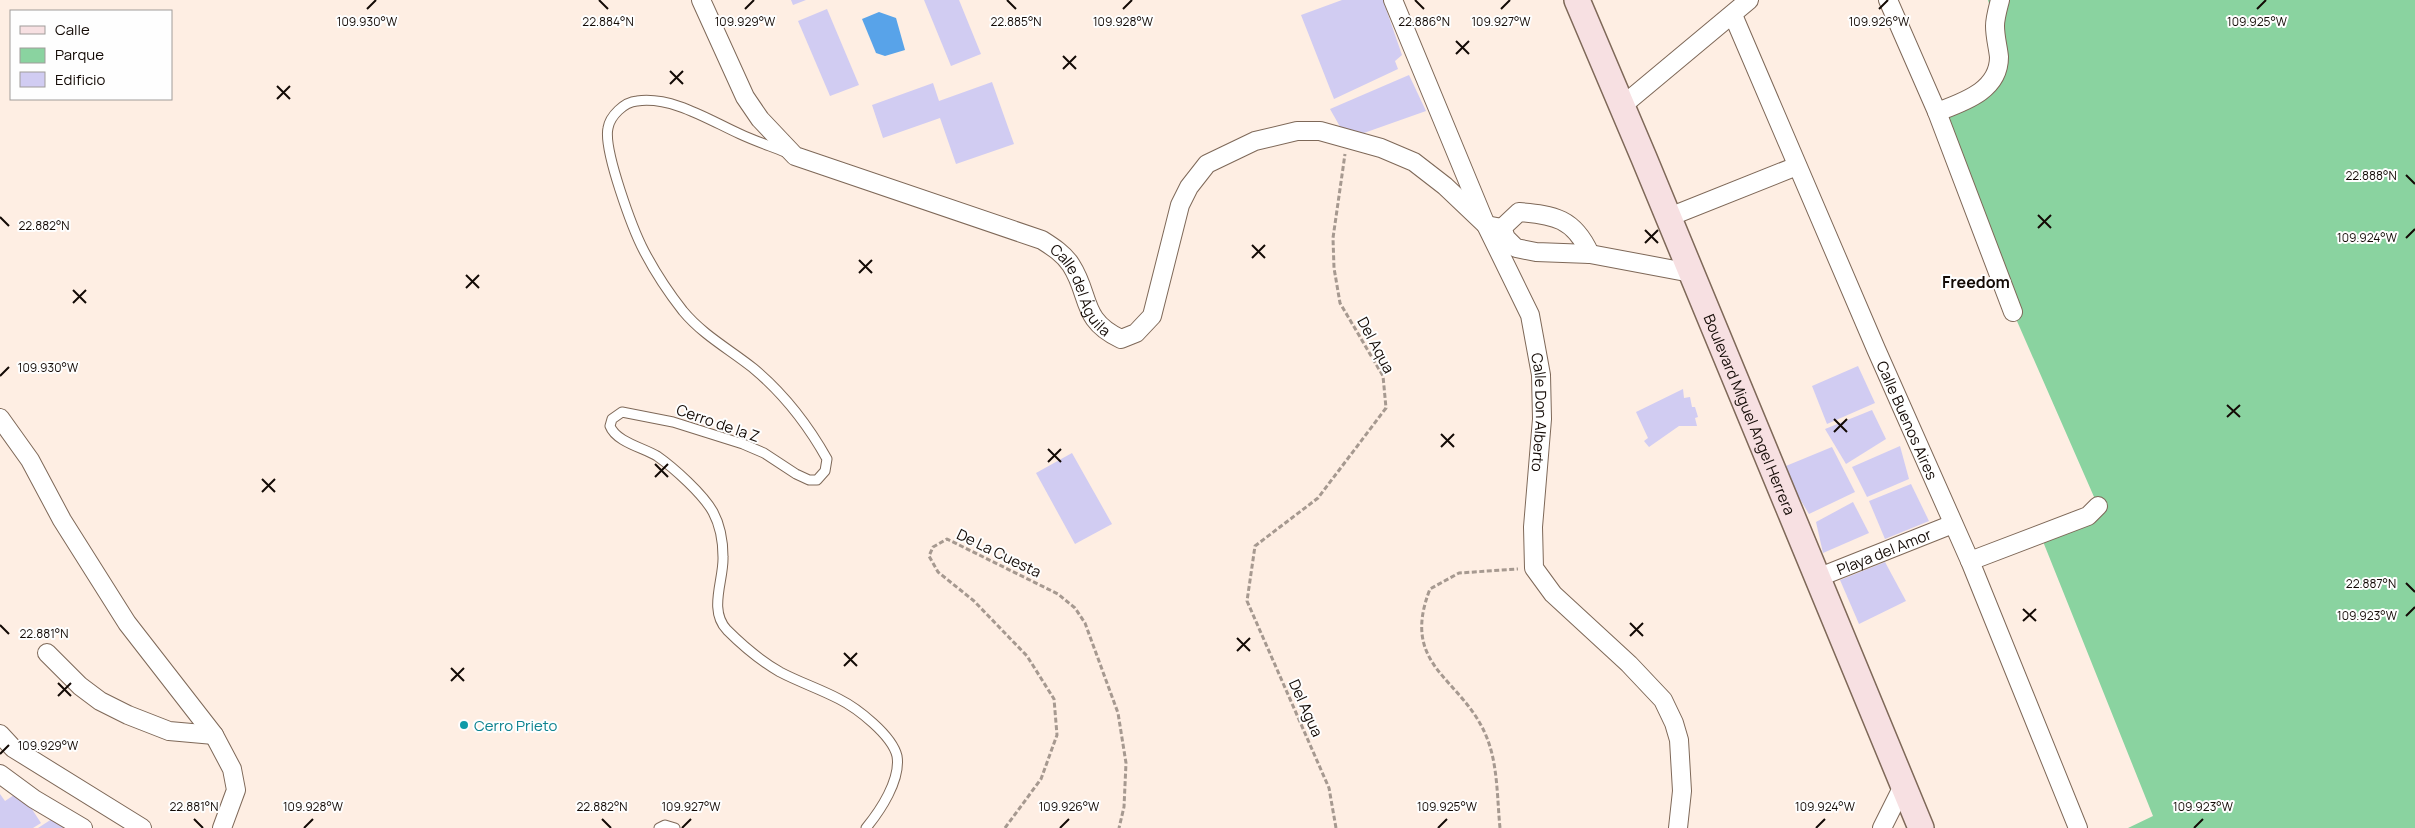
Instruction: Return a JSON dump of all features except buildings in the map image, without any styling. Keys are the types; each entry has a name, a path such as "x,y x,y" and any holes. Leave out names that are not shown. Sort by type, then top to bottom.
{"street":[{"name":"Calle del Águila","path":"701,0 745,97 760,119 795,156 1042,240 1064,256 1072,267 1089,311 1100,326 1121,339 1136,333 1152,316 1180,205 1189,187 1207,164 1255,141 1297,131 1320,131 1381,148 1414,162 1494,226 1516,248 1536,252 1590,254 1692,273"},
{"name":"Calle Don Alberto","path":"1393,0 1494,226 1530,315 1541,374 1542,419 1533,528 1534,568"},
{"path":"1622,106 1749,0"},
{"path":"1888,0 1937,112 2013,312"},
{"path":"1937,112 1972,98 1988,85 1997,69 1999,59 1995,25 2000,0"},
{"name":"Boulevard Miguel Angel Herrera","path":"1581,2 1622,106 1921,828"},
{"name":"Calle Buenos Aires","path":"1733,15 1970,561 2078,828"},
{"path":"1669,217 1797,166"},
{"path":"1494,226 1519,212 1554,216 1584,239 1590,254"},
{"path":"0,418 30,460 62,520 127,623 214,734 232,769 236,790 222,828"},
{"path":"1970,561 2088,516 2098,506"},
{"name":"Playa del Amor","path":"1817,578 1953,524"},
{"path":"1534,568 1553,594 1629,664 1663,700 1674,723 1679,740 1682,791 1678,828"},
{"path":"47,653 80,686 100,701 128,715 169,731 214,734"},
{"path":"0,734 19,752 142,828"},
{"path":"0,774 34,799 83,828"},
{"path":"1882,828 1903,786"}],"lane":[{"name":"Cerro de la Z","path":"795,156 739,134 703,115 661,103 637,100 630,102 618,112 608,127 610,153 623,196 643,249 655,271 670,294 698,327 753,369 793,409 826,459 826,468 822,476 817,480 809,480 754,448 666,420 622,412 612,419 610,426 616,435 664,461 702,497 712,512 717,523 723,555 717,608 720,620 727,630 756,655 779,671 854,708 889,741 897,758 894,778 880,808 866,828"},
{"path":"659,828 669,825 675,828"}],"path":[{"name":"Del Aqua","path":"1246,601 1256,546 1318,498 1386,408 1383,376 1340,303 1334,268 1333,238 1347,139"},
{"name":"De La Cuesta","path":"1005,828 1019,811 1044,770 1057,735 1054,699 1027,656 974,601 938,572 929,556 933,547 948,539 1058,594 1074,608 1085,623 1118,713 1126,763 1124,807 1118,828"},
{"path":"1500,828 1494,761 1486,737 1467,705 1431,662 1420,633 1424,604 1430,588 1459,573 1534,568"},
{"name":"Del Agua","path":"1246,601 1329,788 1336,828"}],"green space":[{"path":"1988,0 2415,0 2415,828 2128,828 2153,816 2040,534 2098,506 2013,312 1937,112 1988,85 1995,25"}],"water":[{"path":"879,12 896,18 905,50 885,56 876,53 862,19"}],"place":[{"name":"Cerro Prieto","path":"464,725"}],"district":[{"name":"Freedom","path":"1976,282"}]}
